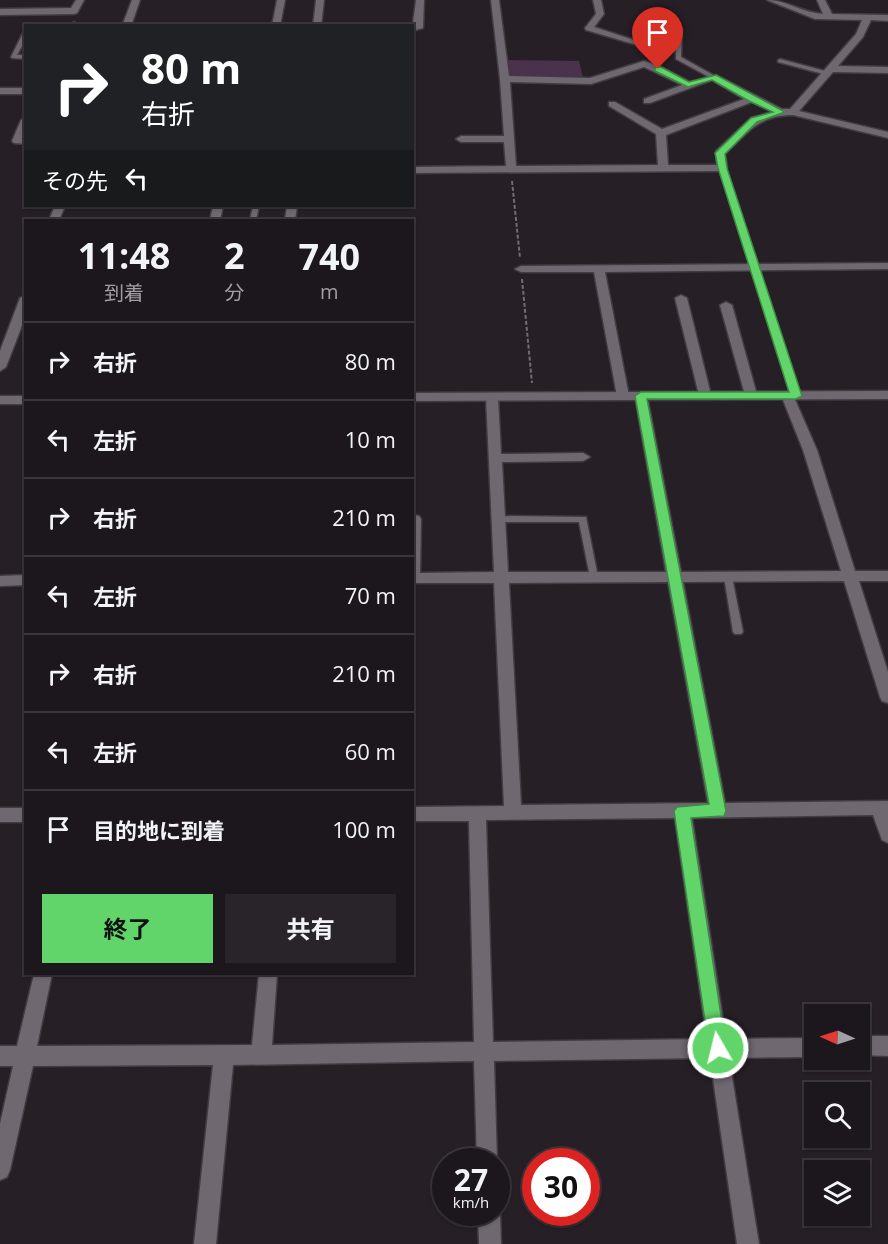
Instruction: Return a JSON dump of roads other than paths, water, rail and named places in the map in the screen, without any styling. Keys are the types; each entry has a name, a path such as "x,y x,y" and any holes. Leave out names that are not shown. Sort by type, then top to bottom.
{"street":[{"path":"0,12 74,11 80,0"},
{"path":"127,24 136,0"},
{"path":"276,24 281,0"},
{"path":"317,24 320,0"},
{"path":"414,28 419,28 420,0"},
{"path":"495,0 505,79 511,170"},
{"path":"597,0 600,14 589,28 634,43"},
{"path":"771,0 807,14 829,17 888,18"},
{"path":"821,0 829,17"},
{"path":"793,112 860,35 868,17"},
{"path":"505,79 591,81 644,64 688,85"},
{"path":"829,71 888,70"},
{"path":"647,101 713,77 781,112"},
{"path":"0,91 24,91"},
{"path":"661,133 752,99"},
{"path":"612,104 661,133"},
{"path":"414,170 722,168 720,153 754,120 781,112 793,112 888,135"},
{"path":"24,124 16,141 24,141"},
{"path":"661,133 663,168"},
{"path":"461,139 509,139"},
{"path":"521,269 888,266"},
{"path":"599,267 623,396"},
{"path":"681,298 705,395"},
{"path":"0,368 24,303"},
{"path":"726,305 751,396"},
{"path":"792,395 888,697"},
{"path":"414,397 888,395"},
{"path":"641,396 718,811"},
{"path":"492,397 513,813"},
{"path":"0,400 24,400"},
{"path":"495,458 583,457"},
{"path":"414,578 888,576"},
{"path":"0,580 24,580"},
{"path":"414,813 884,808 888,835"},
{"path":"682,811 748,1244"},
{"path":"477,813 487,1148"},
{"path":"0,815 24,815"},
{"path":"0,1170 43,975"},
{"path":"261,1055 268,975"},
{"path":"870,1046 888,1046"},
{"path":"0,1056 261,1055 804,1047"},
{"path":"205,1244 224,1055"},
{"path":"489,1226 490,1244"}],"lane":[{"path":"679,29 678,58 713,77"},
{"path":"24,37 15,57 24,57"},
{"path":"780,61 829,71"},
{"path":"722,168 755,267 792,395"},
{"path":"497,519 583,519 594,578"},
{"path":"728,577 738,632"}]}
